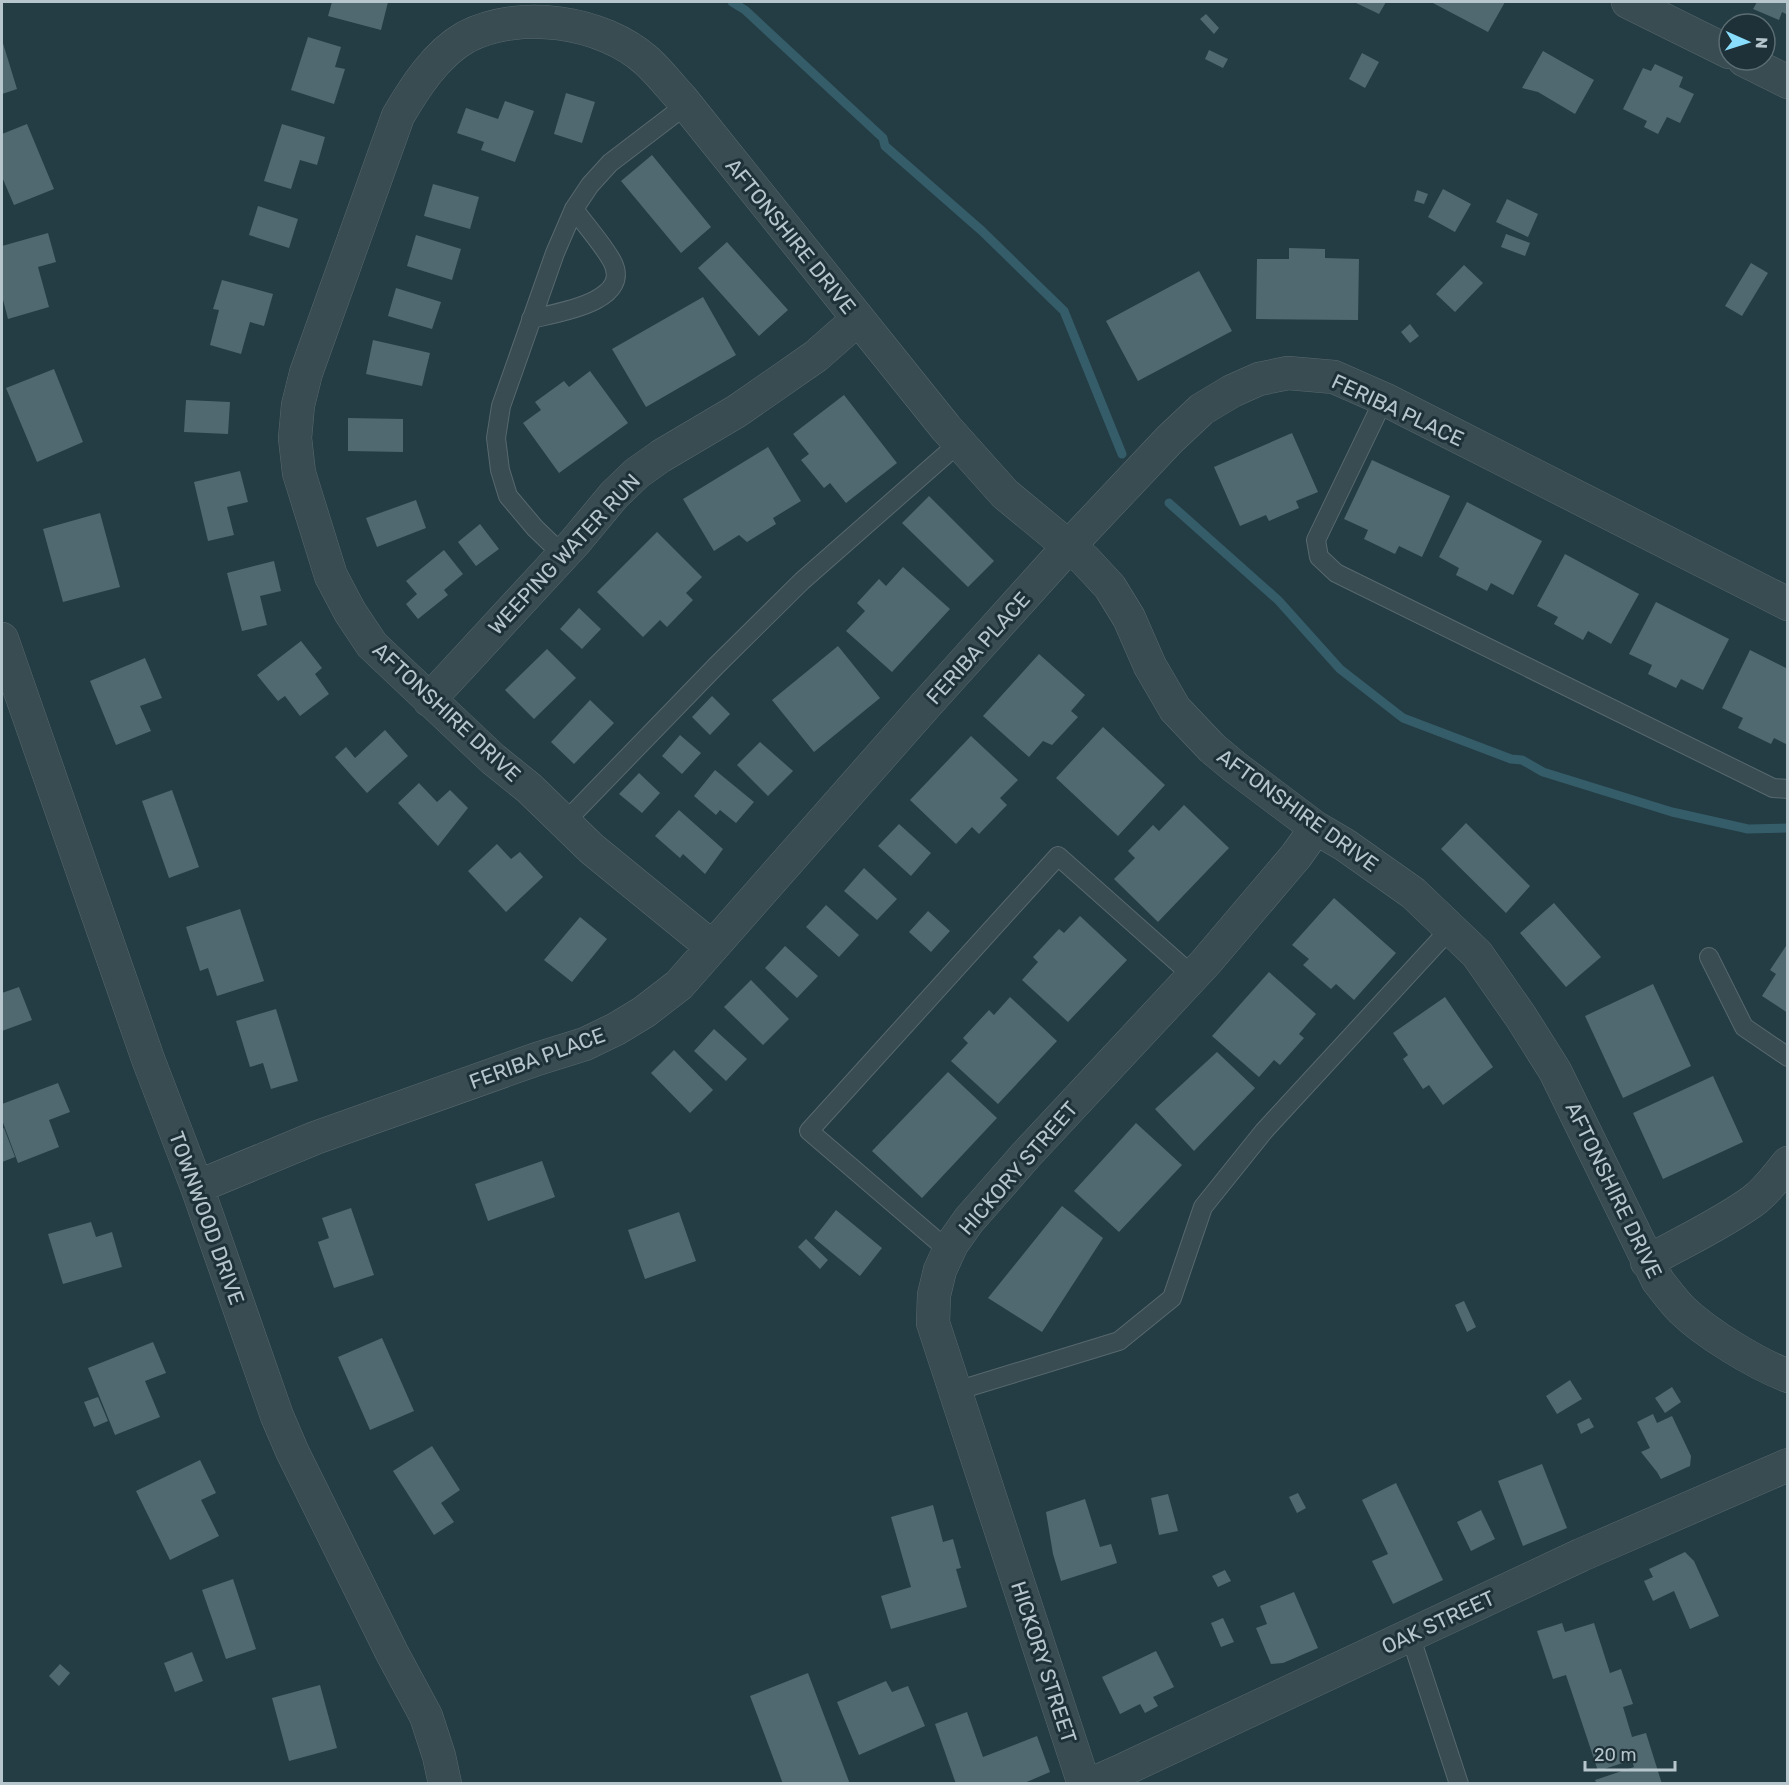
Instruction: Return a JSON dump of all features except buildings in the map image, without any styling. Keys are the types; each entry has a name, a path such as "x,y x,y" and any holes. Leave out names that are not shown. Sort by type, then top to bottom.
{"street":[{"path":"1628,2 1717,46"},
{"name":"AFTONSHIRE DRIVE","path":"712,947 592,849 529,788 493,759 372,645 350,612 331,576 299,473 295,438 298,405 306,373 398,116 422,79 445,54 466,38 493,27 518,21 573,25 599,33 646,60 686,105 959,443 1005,494 1085,560 1110,587 1129,618 1150,666 1175,709 1212,748 1236,768 1316,828 1345,845 1413,893 1477,954 1555,1071 1658,1281 1682,1310 1708,1331 1773,1370 1788,1376"},
{"path":"1768,72 1788,82"},
{"name":"WEEPING WATER RUN","path":"429,699 563,555 614,495 637,473 746,405 816,356 858,320"},
{"name":"FERIBA PLACE","path":"197,1186 315,1138 596,1039 644,1012 679,985 924,707 1069,546 1170,439 1202,409 1232,391 1259,379 1288,373 1310,373 1334,377 1384,399 1788,604"},
{"name":"TOWNWOOD DRIVE","path":"2,639 148,1059 197,1186 277,1416 381,1632 426,1716 439,1755 445,1784"},
{"name":"HICKORY STREET","path":"1084,1784 933,1323 934,1295 940,1270 969,1220 1026,1155 1193,976 1296,856 1316,828"},
{"path":"1647,1262 1754,1200 1788,1163"},
{"name":"OAK STREET","path":"1091,1784 1581,1555 1788,1465"}],"lane":[{"path":"563,555 535,528 508,496 500,470 496,438 501,406 555,253 574,209 610,163 686,105"},
{"path":"531,319 582,306 614,286 616,274 612,262 574,209"},
{"path":"1384,399 1316,540 1319,556 1336,573 1773,788 1788,789"},
{"path":"565,822 802,581 959,443"},
{"path":"949,1251 809,1131 1058,856 1193,976"},
{"path":"956,1391 1119,1341 1172,1298 1203,1208 1264,1131 1450,929"},
{"path":"1709,957 1744,1027 1788,1057"},
{"path":"1410,1635 1459,1784"}],"waterway":[{"path":"732,2 745,10 883,138 885,146 982,231 1064,311 1122,454"},
{"path":"1169,503 1278,600 1340,669 1403,718 1511,759 1522,760 1543,772 1672,812 1748,829 1788,828"}]}
